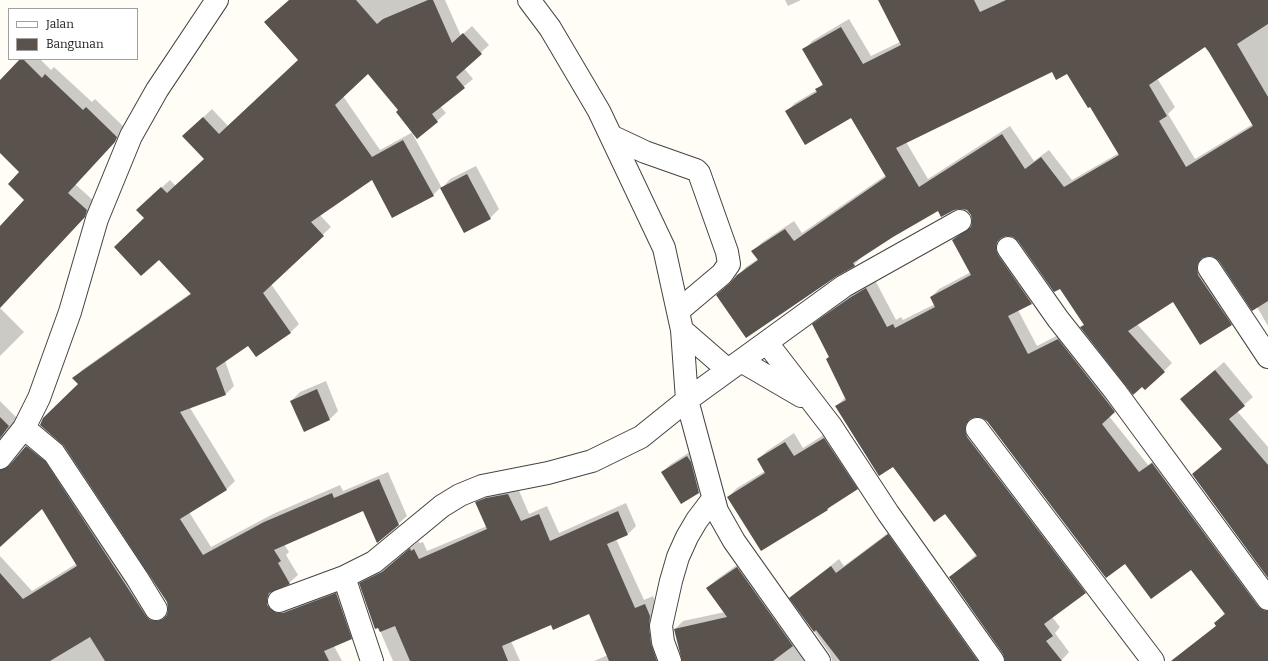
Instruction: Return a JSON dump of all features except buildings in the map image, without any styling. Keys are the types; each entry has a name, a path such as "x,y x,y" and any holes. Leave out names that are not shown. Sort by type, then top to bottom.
{"street":[{"path":"0,458 24,428 39,398 70,312 97,219 131,136 157,90 217,0"},
{"path":"529,0 550,28 577,72 611,136 664,248 680,321 687,400 713,499 724,526 819,661"},
{"path":"611,136 645,152 696,170 699,173 727,252 729,264 722,274 680,321"},
{"path":"279,601 344,577 374,562 442,506 460,494 482,486 548,473 592,461 642,437 687,400 844,286 960,221"},
{"path":"1008,248 1058,319 1114,391 1268,599"},
{"path":"1209,268 1268,357"},
{"path":"680,321 735,365 813,403"},
{"path":"767,343 831,426 888,514 994,661"},
{"path":"24,428 54,453 138,578 156,609"},
{"path":"977,429 1153,661"},
{"path":"670,661 663,642 661,626 671,581 678,557 687,537 697,520 713,499"},
{"path":"344,577 372,661"}]}
